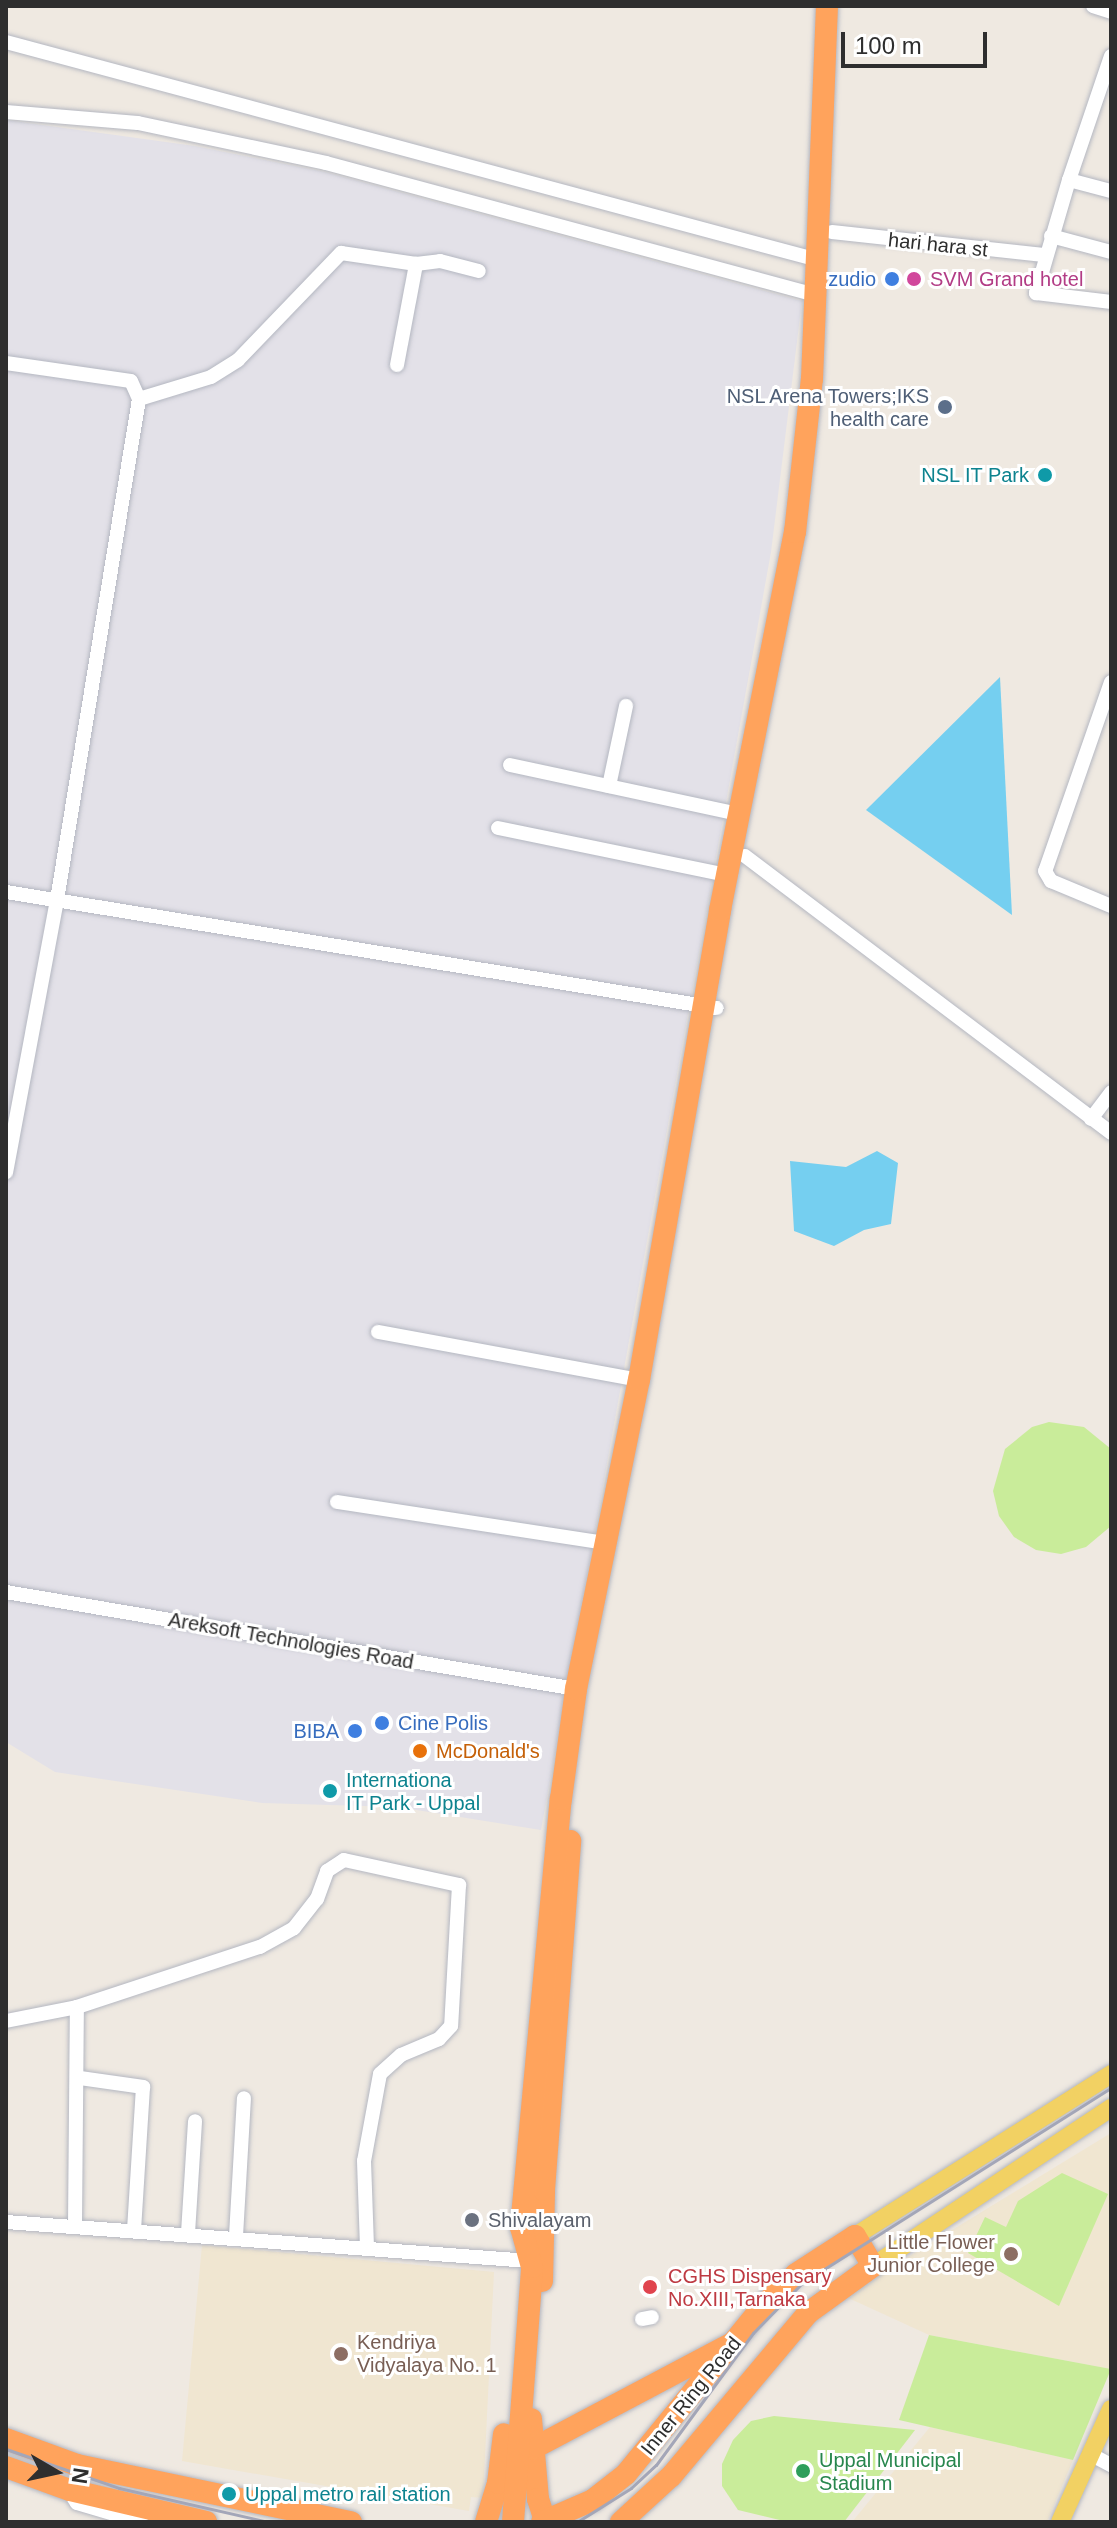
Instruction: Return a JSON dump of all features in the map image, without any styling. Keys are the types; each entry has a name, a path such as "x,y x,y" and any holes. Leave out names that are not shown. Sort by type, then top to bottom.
{"highway":[{"path":"513,2522 524,2260 521,2227 547,1922 576,1693 711,1007 727,875 738,854 738,814 795,532 817,389 816,295 827,6"},
{"path":"544,2522 530,2431 544,2190 573,1805 738,854 802,562 832,232 836,6"},
{"path":"855,2236 873,2266"},
{"name":"Inner Ring Road","path":"544,2522 593,2500 626,2474 796,2274 855,2236"},
{"path":"486,2522 503,2448 524,2260"},
{"name":"Inner Ring Road","path":"621,2522 671,2476 808,2313 873,2266"},
{"path":"534,2448 736,2341"},
{"path":"6,2439 77,2465 351,2522"},
{"path":"6,2467 70,2490 206,2522"}],"main road":[{"name":"Inner Ring Road","path":"855,2236 1111,2074"},
{"name":"Inner Ring Road","path":"873,2266 1111,2108"},
{"path":"1060,2522 1111,2411"}],"street":[{"path":"1093,6 1111,12"},
{"path":"6,42 818,260"},
{"path":"1111,56 1044,255 1038,295 1111,302"},
{"path":"6,112 138,123 326,163 816,295"},
{"path":"1069,180 1111,191"},
{"name":"hari hara st","path":"832,232 1044,255"},
{"path":"1051,236 1111,252"},
{"path":"139,399 211,377 238,360 337,255 360,252 416,264 440,261 479,271"},
{"path":"397,365 416,264"},
{"path":"6,363 131,381 139,399 57,900 6,1172"},
{"path":"1111,682 1045,871 1051,881 1111,906"},
{"path":"609,786 626,706"},
{"path":"510,765 738,814"},
{"path":"498,828 727,875"},
{"path":"738,854 1111,1133"},
{"path":"6,892 711,1007"},
{"path":"1091,1119 1111,1092"},
{"path":"378,1332 639,1380"},
{"path":"337,1502 606,1543"},
{"name":"Areksoft Technologies Road","path":"6,1592 271,1642"},
{"name":"Areksoft Technologies Road","path":"6,1600 576,1693"},
{"path":"6,2021 77,2007 260,1947 294,1928 317,1899 327,1871 344,1860 459,1885 451,2026 439,2039 401,2055 380,2074 364,2161 367,2246"},
{"path":"75,2224 80,2078 77,2007"},
{"path":"80,2078 143,2087 134,2229"},
{"path":"236,2236 244,2098"},
{"path":"188,2233 195,2121"},
{"path":"6,2222 75,2224 524,2260"},
{"path":"1090,2454 1111,2465"},
{"path":"70,2490 77,2503 141,2522"}],"shaded area":[{"path":"6,120 195,146 325,172 802,301 771,552 541,1830 398,1807 262,1803 55,1772 6,1742"},
{"name":"Little Flower Junior College","path":"1111,2133 1111,2369 929,2335 844,2296"},
{"name":"Kendriya Vidyalaya No. 1","path":"202,2245 494,2272 483,2498 471,2497 469,2511 182,2461"},
{"path":"930,2427 1073,2460 1047,2522 852,2522"}],"green space":[{"path":"1049,1422 1084,1427 1111,1449 1111,1526 1086,1547 1061,1554 1036,1550 1014,1537 999,1516 993,1491 1005,1449 1032,1427"},
{"path":"1062,2173 1108,2194 1059,2306 968,2253 985,2217 1006,2227 1018,2201"},
{"path":"929,2335 1111,2369 1073,2460 899,2420"},
{"name":"Uppal Municipal Stadium","path":"774,2416 915,2430 844,2522 788,2522 738,2510 722,2486 722,2464 733,2440 751,2421"}],"water":[{"path":"1000,677 1012,915 866,810"},
{"path":"877,1151 898,1163 891,1224 864,1230 834,1246 794,1231 790,1161 846,1167"}],"railway":[{"path":"577,2522 631,2488 656,2465 753,2333 802,2283 1111,2088"},
{"path":"6,2449 119,2488 269,2522"}],"place":[{"name":"zudio","path":"892,279"},
{"name":"SVM Grand hotel","path":"914,279"},
{"name":"NSL Arena Towers;IKS health care","path":"945,407"},
{"name":"NSL IT Park","path":"1045,475"},
{"name":"Cine Polis","path":"382,1723"},
{"name":"BIBA","path":"355,1731"},
{"name":"McDonald's","path":"420,1751"},
{"name":"Internationa IT Park - Uppal","path":"330,1791"},
{"name":"Shivalayam","path":"472,2220"},
{"name":"Little Flower Junior College","path":"1011,2254"},
{"name":"CGHS Dispensary No.XIII,Tarnaka","path":"650,2287"},
{"name":"Kendriya Vidyalaya No. 1","path":"341,2354"},
{"name":"Uppal Municipal Stadium","path":"803,2471"},
{"name":"Uppal metro rail station","path":"229,2494"}]}
